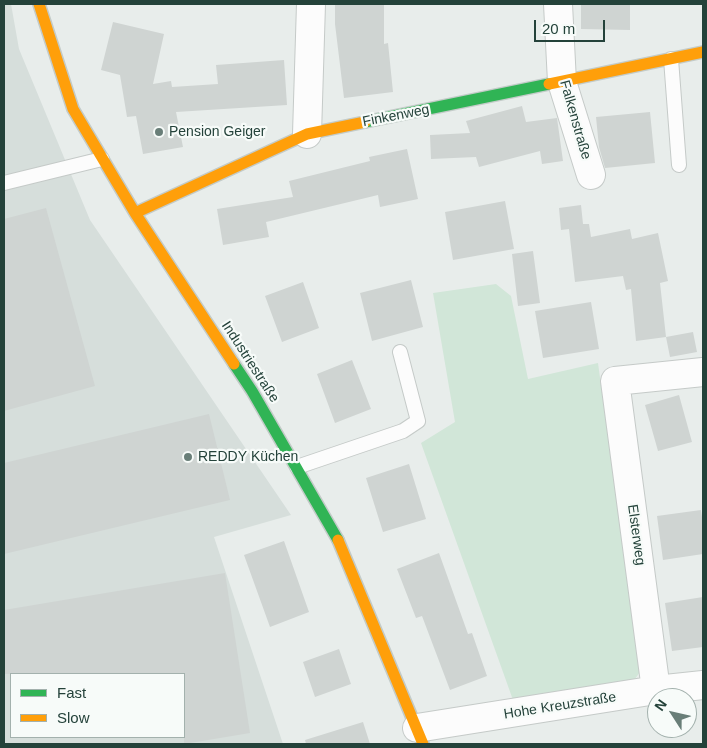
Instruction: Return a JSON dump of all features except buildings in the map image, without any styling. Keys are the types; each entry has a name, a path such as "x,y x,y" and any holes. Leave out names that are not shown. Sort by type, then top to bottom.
{"street":[{"name":"Industriestraße","path":"39,4 73,109 135,213 252,391 335,533 420,736"},
{"path":"307,134 311,4"},
{"name":"Falkenstraße","path":"558,4 562,82 590,175"},
{"name":"Finkenweg","path":"135,213 307,134 703,52"},
{"name":"Elsterweg","path":"656,688 615,381 703,372"},
{"name":"Hohe Kreuzstraße","path":"675,688 703,685"},
{"name":"Hohe Kreuzstraße","path":"420,736 647,692"}],"lane":[{"path":"671,59 679,165"},
{"path":"4,183 102,159"},
{"path":"297,468 403,431 418,421 400,352"}],"shaded area":[{"path":"4,4 11,4 19,49 90,220 291,515 214,537 283,744 4,744"}],"green space":[{"path":"496,284 511,296 528,379 598,363 640,672 632,683 513,700 421,443 455,422 433,293"}],"traffic: fast":[{"path":"365,122 549,84"},
{"path":"234,364 252,391 338,540"}],"traffic: slow":[{"path":"39,4 73,109 135,213 234,364"},
{"path":"549,84 703,52"},
{"path":"135,213 307,134 365,122"},
{"path":"338,540 423,744"}],"place":[{"name":"Pension Geiger","path":"159,132"},
{"name":"REDDY Küchen","path":"188,457"}]}
